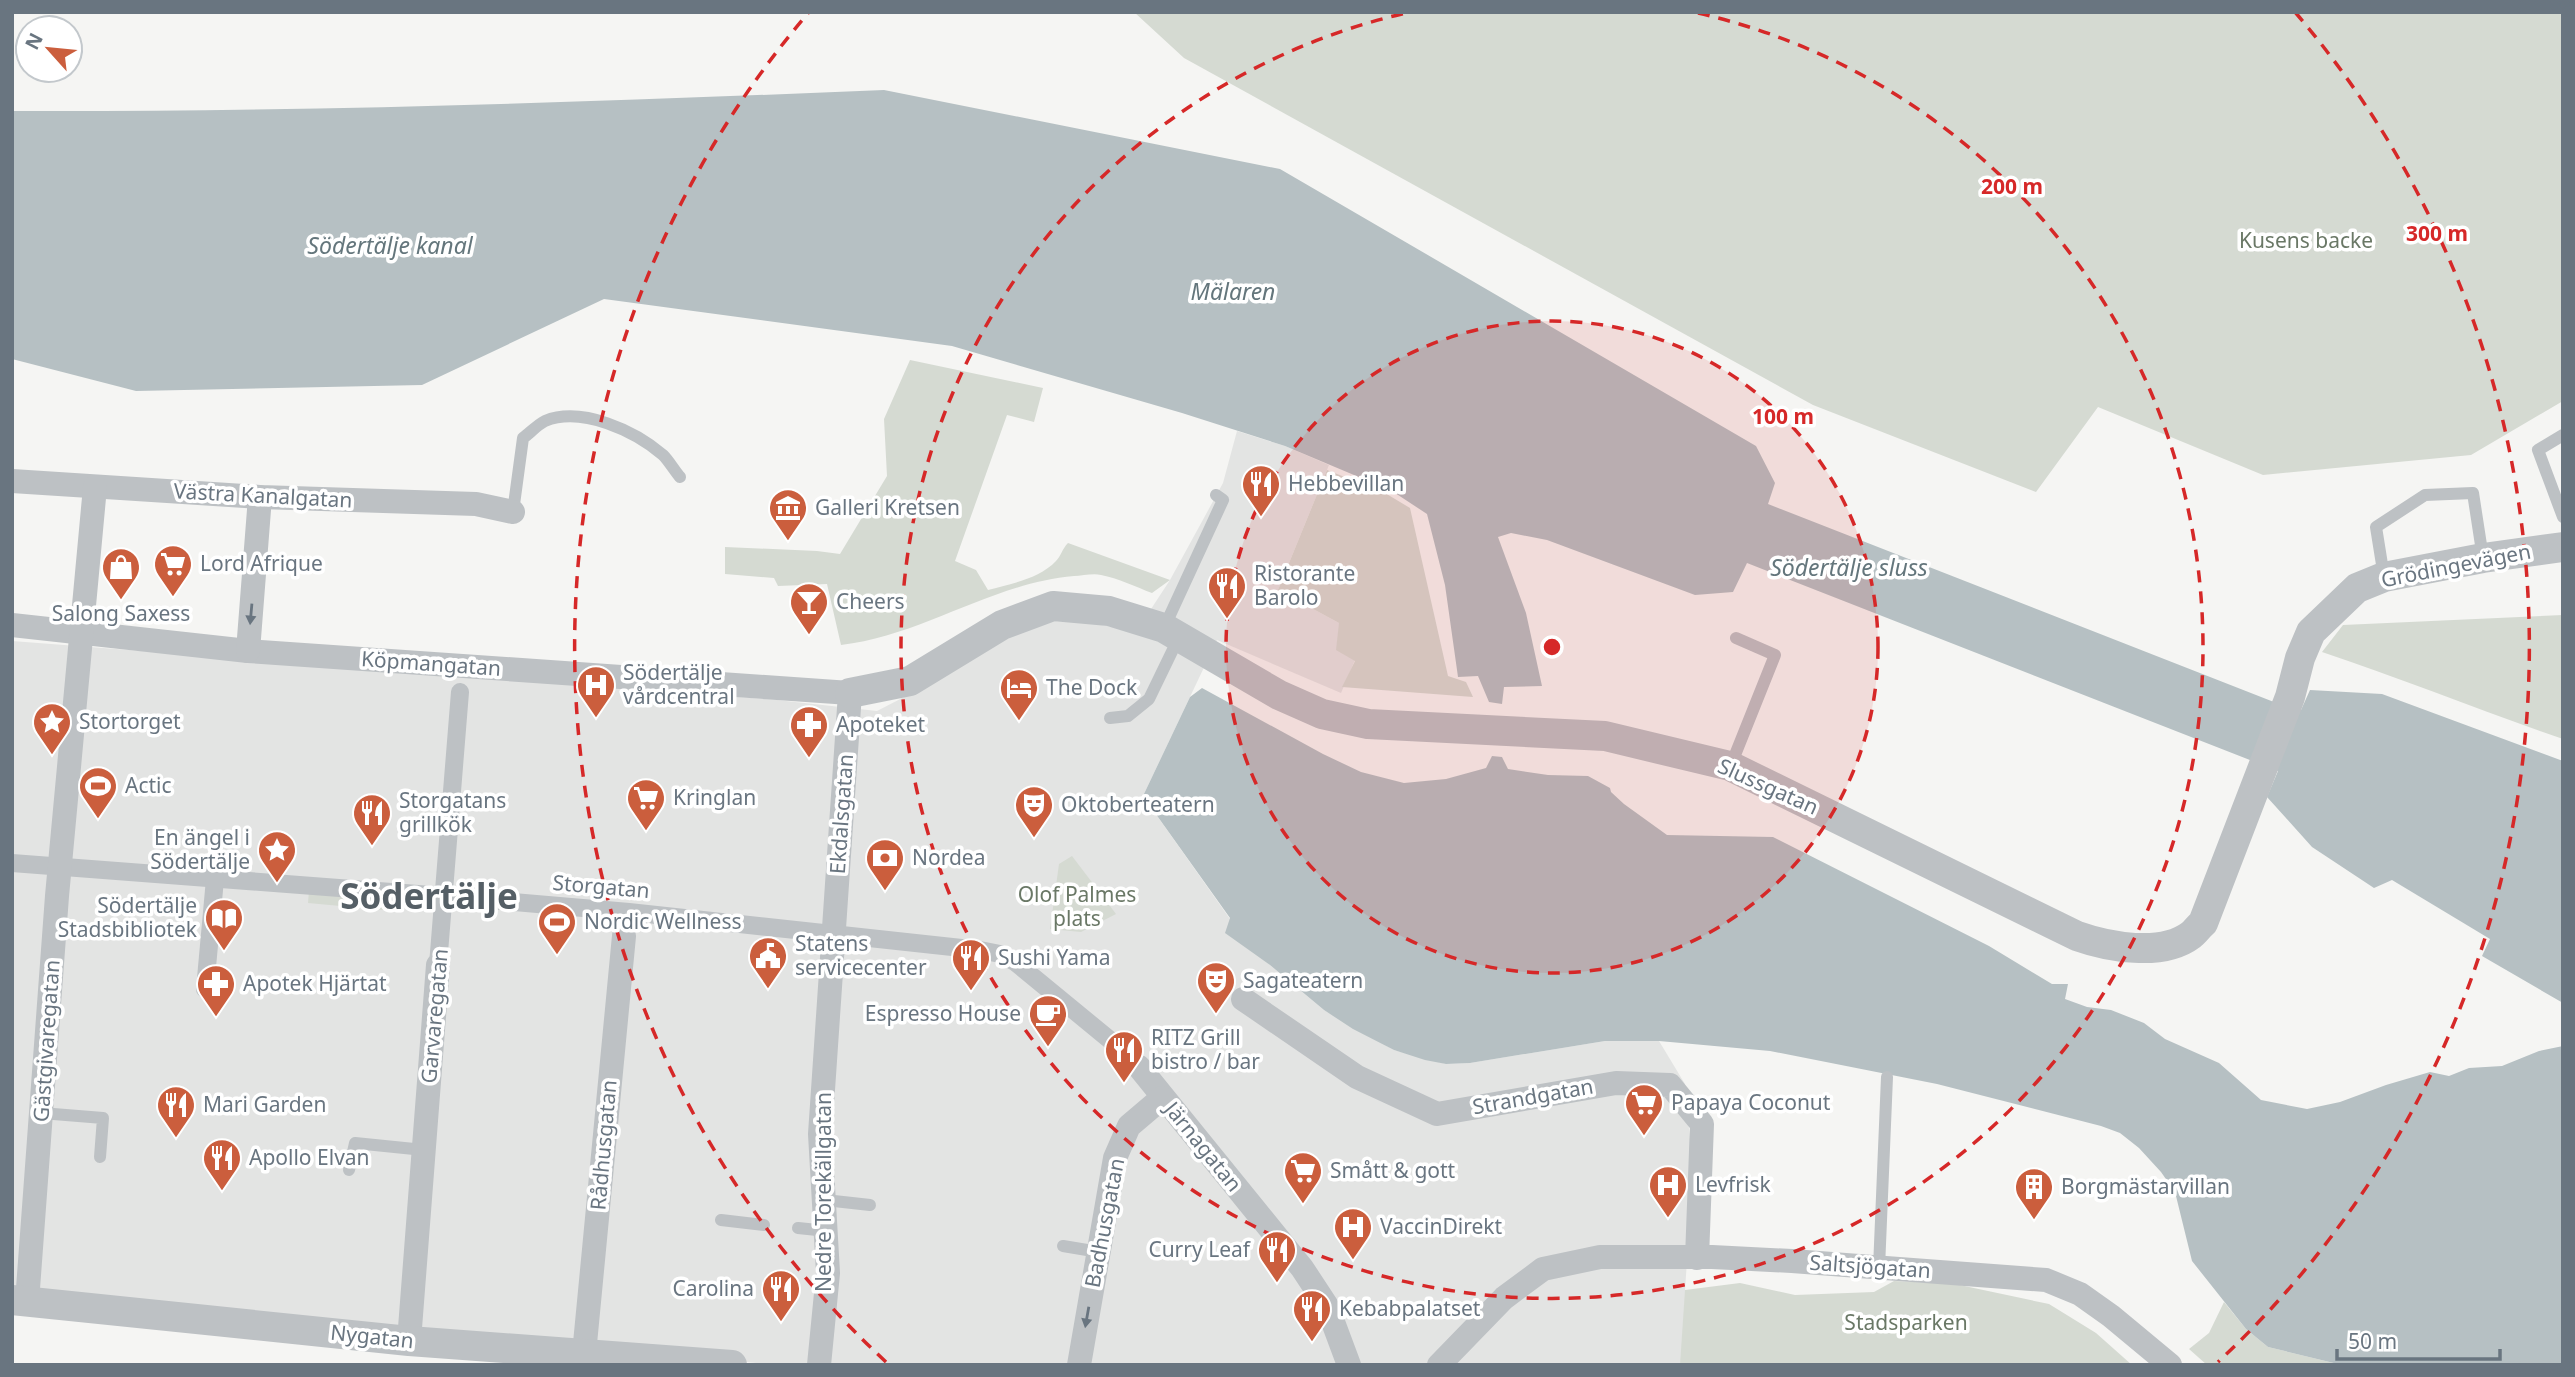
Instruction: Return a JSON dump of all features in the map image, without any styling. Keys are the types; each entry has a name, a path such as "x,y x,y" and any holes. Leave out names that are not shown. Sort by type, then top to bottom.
{"street":[{"name":"Västra Kanalgatan","path":"12,481 260,497 476,504 513,512"},
{"name":"Gästgivaregatan","path":"20,1301 41,1113 60,867 95,487"},
{"path":"248,651 260,497"},
{"name":"Grödingevägen","path":"2259,776 2290,697 2300,658 2311,632 2357,588 2384,577 2483,558 2563,547"},
{"path":"850,693 910,681 1002,625 1053,606 1109,611 1171,632"},
{"name":"Köpmangatan","path":"12,625 82,635 248,651 850,693"},
{"name":"Slussgatan","path":"1171,632 1279,695 1322,714 1368,724 1605,736 1730,766 1962,881 2077,936 2103,945 2130,948 2175,942 2191,936 2203,923 2259,776"},
{"name":"Garvaregatan","path":"409,1340 460,692"},
{"name":"Ekdalsgatan","path":"834,935 850,693"},
{"name":"Storgatan","path":"12,863 444,896 626,924 834,935 980,950 1000,954 1015,962"},
{"path":"205,989 215,879"},
{"name":"Rådhusgatan","path":"584,1354 626,924"},
{"name":"Nedre Torekällgatan","path":"819,1365 828,1273 820,1134 834,935"},
{"name":"Järnagatan","path":"1015,962 1127,1054 1139,1067 1302,1268 1327,1306 1349,1365"},
{"name":"Strandgatan","path":"1243,999 1357,1077 1437,1114 1616,1083 1670,1085 1702,1124 1697,1258"},
{"name":"Badhusgatan","path":"1079,1365 1115,1158 1129,1126 1162,1098"},
{"name":"Saltsjögatan","path":"1439,1365 1504,1298 1543,1269 1600,1257 1792,1261 2046,1280 2080,1294 2170,1365"},
{"name":"Nygatan","path":"20,1301 409,1340 732,1365"}],"lane":[{"path":"513,512 523,438 545,421 574,417 599,420 622,428 664,456 680,477"},
{"path":"2563,435 2538,450 2563,517"},
{"path":"2384,577 2376,527 2425,495 2473,493 2483,558"},
{"path":"1110,718 1128,716 1149,699 1171,632 1187,562 1223,500 1216,495"},
{"path":"1730,766 1775,655 1736,638"},
{"path":"1879,1268 1887,1077"},
{"path":"41,1113 103,1118 100,1157"},
{"path":"349,1170 355,1143 424,1150"},
{"path":"825,1200 870,1205"},
{"path":"722,1220 764,1225"},
{"path":"798,1228 827,1231"},
{"path":"1063,1246 1099,1252"}],"shaded area":[{"path":"1237,431 1285,446 1329,465 1278,590 1339,623 1355,660 1341,693 1217,640 1143,796 1230,919 1270,965 1324,1010 1394,1050 1446,1064 1470,1063 1605,1041 1659,1041 1685,1084 1693,1174 1685,1290 1685,1365 777,1365 12,1292 12,641 777,700 877,711 908,695 949,667 1043,621 1088,622 1136,632 1170,580 1223,483"}],"green space":[{"name":"Kusens backe","path":"1134,12 2563,12 2563,401 2471,455 2263,475 2098,407 2036,492 1813,405 1184,58"},
{"path":"910,360 1043,388 1034,422 1007,415 955,561 976,570 988,590 1024,580 1041,572 1056,561 1068,543 1170,580 1152,593 1098,574 1044,581 1014,588 900,631 841,645 827,584 778,586 774,578 725,574 725,547 840,554 887,476 884,419"},
{"path":"1327,470 1385,493 1410,508 1448,676 1466,682 1473,697 1342,687 1355,661 1336,650 1339,623 1278,590"},
{"path":"2563,615 2563,739 2322,652 2343,625"},
{"name":"Olof Palmes plats","path":"1072,856 1116,914 1081,932 1050,929 1059,864"},
{"path":"310,878 397,886 395,911 308,903"},
{"name":"Stadsparken","path":"1894,1281 1955,1284 2049,1304 2096,1333 2132,1365 1680,1365 1685,1290 1740,1283 1795,1295 1874,1292"},
{"path":"2224,1302 2246,1329 2268,1347 2342,1365 2207,1365 2189,1349 2209,1333"}],"water":[{"name":"Södertälje kanal","path":"884,90 1280,169 1756,446 1775,483 1768,504 2279,704 2301,710 2310,690 2382,694 2563,761 2563,1003 2482,956 2490,939 2392,880 2374,888 2312,847 2267,797 2278,771 1747,563 1733,592 1695,595 1547,540 1511,533 1498,537 1526,613 1542,686 1504,687 1502,704 1489,702 1478,676 1458,677 1445,585 1427,514 1392,491 1285,446 952,346 604,299 422,385 136,391 12,359 12,111 448,105"},
{"path":"1202,688 1361,772 1404,783 1446,779 1486,768 1492,756 1502,757 1508,769 1548,775 1588,776 1610,788 1624,804 1667,835 1773,837 1989,946 2052,984 2068,984 2065,999 2087,1007 2111,1010 2144,1023 2165,1039 2219,1063 2261,1100 2307,1109 2340,1102 2430,1072 2449,1076 2469,1068 2502,1066 2539,1051 2563,1046 2563,1365 2342,1365 2268,1347 2246,1329 2192,1261 2175,1192 2161,1172 2139,1148 2120,1133 2101,1126 1937,1084 1770,1051 1659,1041 1605,1041 1470,1063 1446,1064 1394,1050 1353,1029 1324,1010 1270,965 1225,933 1230,918 1143,796 1190,697"}],"place":[{"name":"Hebbevillan","path":"1261,518"},
{"name":"Galleri Kretsen","path":"788,542"},
{"name":"Lord Afrique","path":"173,598"},
{"name":"Salong Saxess","path":"121,601"},
{"name":"Ristorante Barolo","path":"1227,620"},
{"name":"Cheers","path":"809,636"},
{"name":"Södertälje vårdcentral","path":"596,719"},
{"name":"The Dock","path":"1019,722"},
{"name":"Stortorget","path":"52,756"},
{"name":"Apoteket","path":"809,759"},
{"name":"Actic","path":"98,820"},
{"name":"Kringlan","path":"646,832"},
{"name":"Oktoberteatern","path":"1034,839"},
{"name":"Storgatans grillkök","path":"372,847"},
{"name":"En ängel i Södertälje","path":"277,884"},
{"name":"Nordea","path":"885,892"},
{"name":"Södertälje Stadsbibliotek","path":"224,952"},
{"name":"Nordic Wellness","path":"557,956"},
{"name":"Statens servicecenter","path":"768,990"},
{"name":"Sushi Yama","path":"971,992"},
{"name":"Sagateatern","path":"1216,1015"},
{"name":"Apotek Hjärtat","path":"216,1018"},
{"name":"Espresso House","path":"1048,1048"},
{"name":"RITZ Grill bistro / bar","path":"1124,1084"},
{"name":"Papaya Coconut","path":"1644,1137"},
{"name":"Mari Garden","path":"176,1139"},
{"name":"Apollo Elvan","path":"222,1192"},
{"name":"Smått & gott","path":"1303,1205"},
{"name":"Levfrisk","path":"1668,1219"},
{"name":"Borgmästarvillan","path":"2034,1221"},
{"name":"VaccinDirekt","path":"1353,1261"},
{"name":"Curry Leaf","path":"1277,1284"},
{"name":"Carolina","path":"781,1323"},
{"name":"Kebabpalatset","path":"1312,1343"}],"district":[{"name":"Södertälje","path":"429,897"}],"water label":[{"name":"Mälaren","path":"1233,292"},
{"name":"Södertälje sluss","path":"1849,568"}]}
